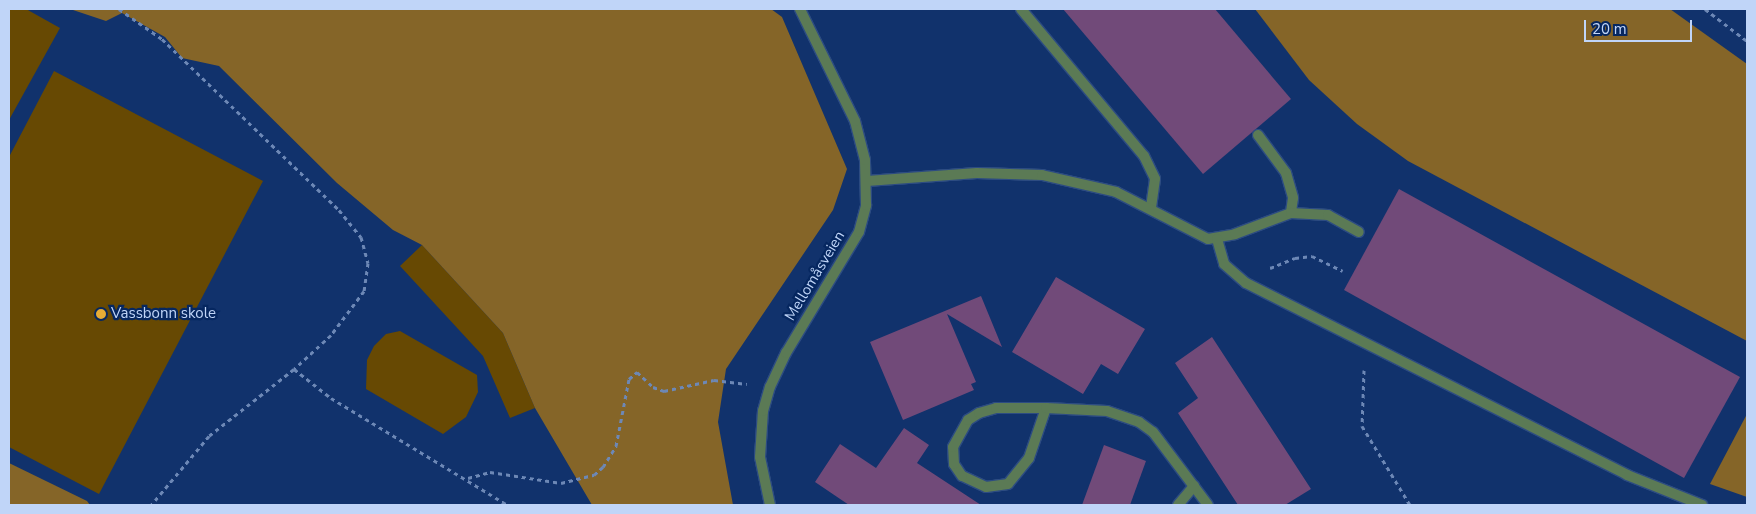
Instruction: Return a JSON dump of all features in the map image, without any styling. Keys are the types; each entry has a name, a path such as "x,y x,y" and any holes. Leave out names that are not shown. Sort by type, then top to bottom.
{"street":[{"name":"Mellomåsveien","path":"770,505 760,457 763,411 770,387 786,353 859,232 867,181 855,121 800,9"},
{"path":"1021,9 1144,156 1155,180 1152,209"},
{"path":"1258,136 1286,173 1293,198 1292,213"},
{"path":"867,181 977,173 1042,175 1116,192 1152,209 1189,232 1217,239 1292,213 1328,215 1359,232"},
{"path":"1217,239 1224,264 1246,283 1373,344 1627,475 1702,505"},
{"path":"1046,408 1030,458 1008,484 986,488 962,476 954,464 953,447 968,420 996,408 1046,408 1107,411 1139,422 1164,443 1208,505"},
{"path":"1178,505 1194,486"}],"path":[{"path":"119,9 162,38 339,210 361,238 368,263 364,291 346,318 294,369 209,436 151,505"},
{"path":"1705,9 1747,41"},
{"path":"1246,283 1275,265 1307,256 1343,270"},
{"path":"1373,344 1365,366 1362,426 1410,505"},
{"path":"294,369 331,398 468,478 508,505"},
{"path":"468,478 490,472 561,484 594,475 603,468 616,446 629,378 637,372 653,387 664,390 714,380 770,387"}],"shaded area":[{"path":"9,9 26,9 60,28 9,120"},
{"path":"70,9 771,9 782,17 847,169 833,210 726,369 718,422 733,505 592,505 535,408 503,333 422,245 393,230 337,183 219,66 182,58 165,37 122,13 106,21"},
{"path":"1255,9 1670,9 1747,64 1747,341 1408,161 1357,124 1309,80"},
{"name":"Vassbonn skole","path":"54,71 263,181 99,494 9,447 9,157"},
{"path":"422,245 503,333 535,408 510,418 483,356 400,266"},
{"path":"400,331 477,375 478,392 466,417 443,434 366,389 367,360 374,346 386,334"},
{"path":"1747,414 1747,497 1710,484"},
{"path":"9,463 87,501 90,505 9,505"}],"building":[{"path":"1063,9 1215,9 1291,99 1203,174"},
{"path":"1399,189 1740,377 1684,478 1344,290"},
{"path":"1056,277 1145,329 1118,374 1101,364 1083,394 1012,352"},
{"path":"981,296 1002,347 947,314 976,382 971,384 974,390 903,420 870,342"},
{"path":"1212,337 1311,489 1285,505 1238,505 1178,413 1198,398 1175,363"},
{"path":"904,428 929,445 917,463 981,505 849,505 815,482 840,444 876,468"},
{"path":"1104,445 1146,461 1130,505 1082,505"}],"place":[{"name":"Vassbonn skole","path":"101,314"}]}
